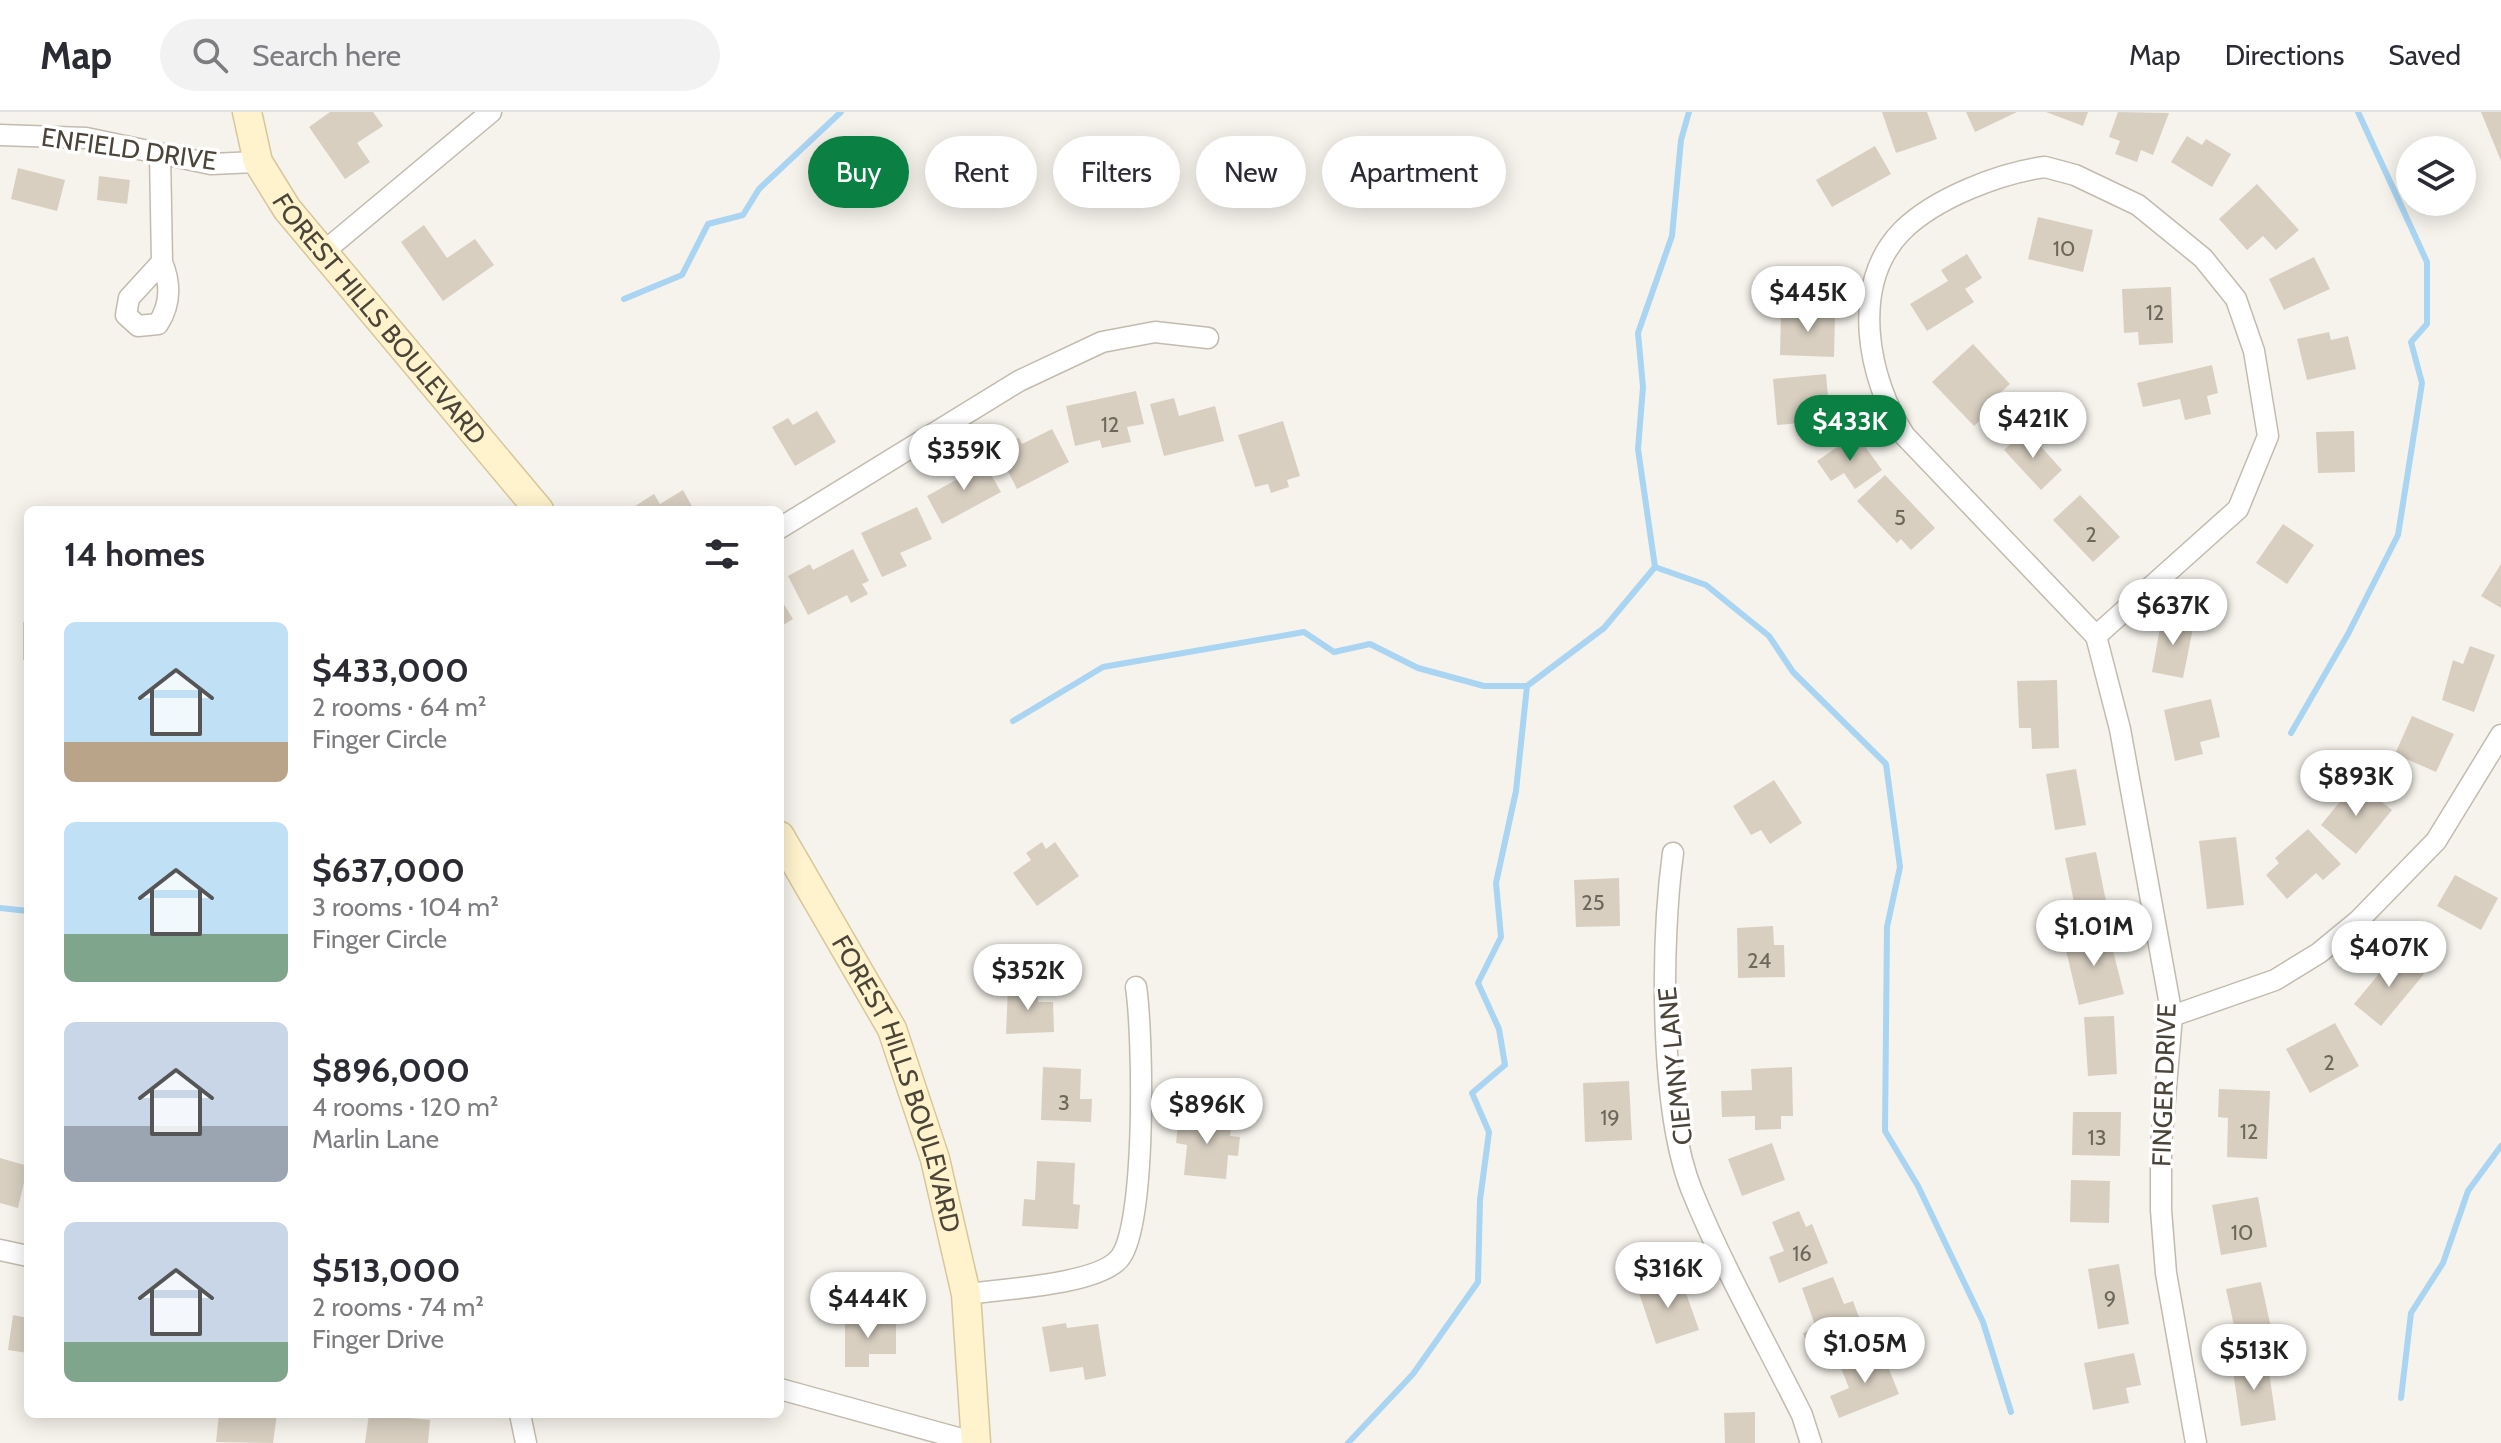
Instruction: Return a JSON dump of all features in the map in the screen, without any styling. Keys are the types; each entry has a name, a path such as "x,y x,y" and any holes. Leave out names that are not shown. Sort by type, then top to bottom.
{"main road":[{"name":"FOREST HILLS BOULEVARD","path":"247,112 258,162 321,254 536,506"},
{"name":"FOREST HILLS BOULEVARD","path":"784,843 892,1029 935,1159 966,1294 976,1443"}],"street":[{"path":"321,254 491,112"},
{"name":"ENFIELD DRIVE","path":"0,135 86,138 211,164 258,162"},
{"path":"160,154 162,262"},
{"path":"2045,167 2075,175 2138,205 2203,258 2236,299 2254,351 2268,436 2238,509 2096,636 1905,436 1889,411 1872,358 1869,321 1875,282 1885,255 1902,231 1957,195 2018,171 2045,167"},
{"path":"784,526 1019,381 1102,342 1155,332 1208,338"},
{"name":"FINGER DRIVE","path":"2096,636 2120,729 2172,1016 2161,1146 2161,1210 2166,1273 2196,1443"},
{"path":"2172,1016 2275,980 2319,953 2358,921 2436,841 2501,735"},
{"name":"CIEMNY LANE","path":"1673,853 1667,898 1669,1055 1676,1125 1691,1189 1802,1415 1811,1443"},
{"path":"966,1294 1075,1278 1099,1271 1120,1258 1132,1227 1144,1073 1136,987"},
{"path":"0,1250 24,1255"},
{"path":"784,1390 976,1443"},
{"path":"521,1418 526,1443"}],"building":[{"path":"330,112 373,112 383,126 357,143 370,162 345,179 309,127"},
{"path":"1882,112 1927,112 1937,139 1896,153"},
{"path":"1966,112 2017,112 1975,132"},
{"path":"2046,112 2088,112 2083,126"},
{"path":"2118,112 2169,113 2153,155 2141,150 2137,162 2115,154 2120,141 2109,137"},
{"path":"2481,112 2501,112 2501,161"},
{"path":"2187,136 2202,145 2206,139 2231,154 2212,187 2171,162"},
{"path":"1875,146 1891,174 1832,207 1816,180"},
{"path":"18,168 65,180 57,211 11,199"},
{"path":"99,176 130,180 127,204 97,200"},
{"path":"2257,184 2299,230 2276,250 2263,236 2247,250 2219,219"},
{"path":"2038,217 2093,230 2083,272 2028,259"},
{"path":"424,225 447,258 475,239 494,265 443,301 401,242"},
{"path":"1967,254 1982,278 1965,289 1974,302 1927,331 1910,304 1948,281 1941,270"},
{"path":"2314,257 2330,289 2284,310 2269,279"},
{"path":"2171,287 2173,343 2139,345 2138,332 2124,333 2122,289"},
{"path":"1781,312 1835,314 1834,357 1780,355"},
{"path":"2329,332 2331,340 2348,336 2356,369 2307,380 2297,339"},
{"path":"1973,344 2010,384 1990,402 1994,407 1974,426 1932,382"},
{"path":"2212,365 2218,393 2207,396 2211,414 2185,420 2180,399 2143,407 2137,383"},
{"path":"1826,374 1830,420 1777,425 1773,379"},
{"path":"1136,391 1144,424 1127,427 1131,442 1102,448 1100,440 1075,446 1066,406"},
{"path":"1174,398 1179,416 1215,406 1224,441 1164,456 1150,404"},
{"path":"817,411 836,442 795,466 772,427 788,418 793,425"},
{"path":"1283,421 1300,476 1287,480 1289,487 1271,493 1268,484 1255,487 1238,435"},
{"path":"1052,429 1069,462 1017,489 997,450 1019,438 1022,444"},
{"path":"2026,430 2062,470 2041,490 2004,450"},
{"path":"2354,431 2355,472 2318,473 2316,432"},
{"path":"1856,434 1882,470 1855,489 1844,473 1831,481 1817,461"},
{"path":"982,459 1001,492 942,524 927,496 963,476 960,471"},
{"path":"1885,475 1935,528 1911,550 1901,539 1897,543 1857,501"},
{"path":"683,490 692,506 635,506 654,494 660,504"},
{"path":"2080,495 2120,537 2093,562 2053,520"},
{"path":"917,507 932,539 900,553 907,566 882,577 861,533"},
{"path":"2283,524 2314,545 2287,584 2256,563"},
{"path":"853,549 869,581 862,584 868,594 851,603 847,595 808,615 788,576 810,564 813,570"},
{"path":"2501,564 2501,608 2481,596"},
{"path":"784,604 793,619 784,625"},
{"path":"2162,617 2194,623 2183,678 2152,672"},
{"path":"2470,646 2495,655 2474,712 2442,700 2453,660 2463,664"},
{"path":"2057,680 2059,748 2032,749 2031,728 2019,728 2017,681"},
{"path":"2211,699 2220,737 2200,742 2203,754 2175,761 2164,710"},
{"path":"2412,716 2454,734 2436,772 2395,754"},
{"path":"2076,769 2086,825 2055,830 2046,774"},
{"path":"1774,780 1802,823 1770,844 1761,830 1751,835 1733,806"},
{"path":"2356,782 2392,810 2356,854 2321,825"},
{"path":"2308,829 2341,864 2323,880 2316,873 2287,899 2266,875 2279,863 2275,858"},
{"path":"2236,837 2244,905 2207,909 2199,841"},
{"path":"1042,842 1046,849 1055,842 1079,876 1037,906 1013,873 1031,860 1026,853"},
{"path":"2096,852 2108,911 2077,917 2065,858"},
{"path":"2455,875 2498,898 2481,930 2437,906"},
{"path":"1619,878 1620,926 1576,927 1574,880"},
{"path":"1773,926 1774,945 1784,945 1785,977 1738,978 1737,928"},
{"path":"2108,931 2124,994 2079,1005 2064,942"},
{"path":"2397,952 2424,974 2381,1026 2354,1004"},
{"path":"1037,986 1038,1002 1053,1002 1054,1032 1006,1034 1008,987"},
{"path":"2114,1016 2117,1074 2088,1076 2084,1017"},
{"path":"2335,1023 2359,1066 2310,1093 2286,1049"},
{"path":"1043,1067 1081,1069 1080,1099 1092,1099 1091,1122 1041,1120"},
{"path":"1792,1067 1793,1116 1781,1116 1781,1129 1755,1130 1755,1116 1722,1117 1721,1091 1752,1090 1751,1069"},
{"path":"1629,1081 1632,1140 1585,1142 1583,1083"},
{"path":"2219,1089 2270,1091 2267,1159 2227,1157 2228,1118 2218,1117"},
{"path":"2073,1112 2121,1112 2120,1156 2072,1155"},
{"path":"1179,1116 1232,1121 1230,1136 1240,1137 1238,1156 1228,1155 1226,1179 1184,1175 1187,1145 1176,1143"},
{"path":"1772,1143 1785,1180 1742,1196 1728,1159"},
{"path":"0,1158 24,1165 24,1183 18,1208 0,1203"},
{"path":"1037,1161 1075,1163 1073,1204 1080,1205 1078,1229 1022,1226 1024,1199 1035,1200"},
{"path":"2071,1180 2110,1181 2109,1223 2070,1222"},
{"path":"2258,1197 2267,1247 2221,1255 2212,1205"},
{"path":"1799,1211 1806,1227 1812,1224 1828,1263 1779,1283 1769,1257 1784,1251 1772,1222"},
{"path":"2119,1264 2129,1324 2098,1329 2088,1269"},
{"path":"1680,1276 1699,1330 1656,1344 1638,1290"},
{"path":"1833,1277 1844,1304 1853,1301 1860,1320 1853,1323 1859,1339 1812,1357 1803,1333 1816,1328 1802,1288"},
{"path":"2261,1282 2271,1328 2236,1335 2226,1289"},
{"path":"13,1315 24,1317 24,1352 8,1350"},
{"path":"845,1319 896,1319 896,1354 869,1354 869,1367 845,1367"},
{"path":"1066,1323 1067,1328 1098,1324 1106,1376 1085,1380 1083,1367 1050,1372 1042,1327"},
{"path":"1882,1352 1899,1394 1839,1418 1830,1396 1849,1388 1841,1368"},
{"path":"2134,1353 2141,1385 2126,1388 2129,1403 2093,1410 2084,1363"},
{"path":"2267,1358 2276,1420 2241,1426 2232,1364"},
{"path":"1755,1412 1755,1443 1725,1443 1724,1413"},
{"path":"219,1418 276,1418 273,1443 216,1442"},
{"path":"368,1418 430,1420 428,1443 365,1443"}],"waterway":[{"path":"624,299 682,275 708,224 743,215 759,189 841,112"},
{"path":"1348,1443 1413,1374 1478,1282 1480,1200 1489,1132 1472,1093 1505,1065 1499,1029 1478,983 1501,937 1496,883 1516,791 1527,686 1604,628 1655,567 1638,449 1643,387 1638,333 1672,236 1681,140 1689,112"},
{"path":"2291,733 2348,634 2398,535 2422,383 2411,342 2427,324 2427,262 2358,112"},
{"path":"1655,567 1706,585 1769,636 1793,672 1886,764 1900,867 1887,927 1885,1131 1918,1186 1983,1322 2011,1412"},
{"path":"1013,721 1103,667 1304,632 1334,652 1370,644 1418,668 1484,686 1527,686"},
{"path":"0,908 24,911"},
{"path":"2401,1398 2411,1313 2443,1263 2468,1191 2501,1146"}]}
